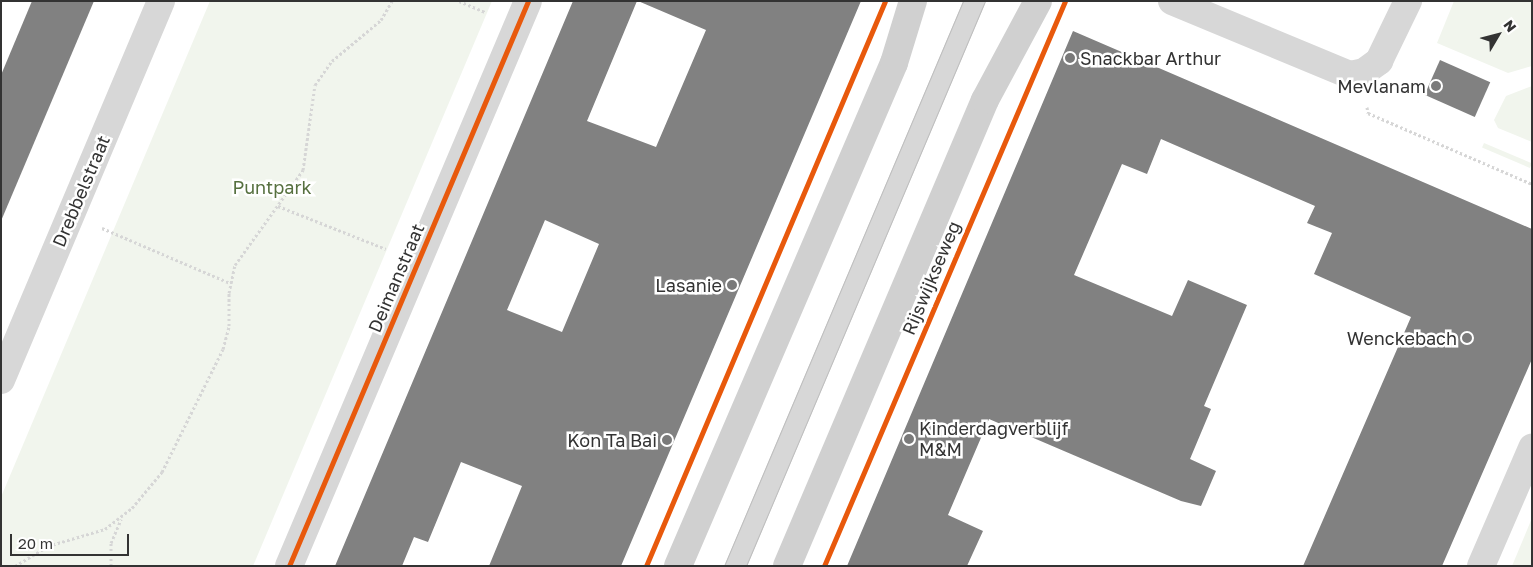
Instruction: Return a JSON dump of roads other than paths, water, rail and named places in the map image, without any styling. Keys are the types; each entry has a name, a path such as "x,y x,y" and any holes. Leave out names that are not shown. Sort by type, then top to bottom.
{"main road":[{"path":"678,566 894,63 913,1"},
{"name":"Rijswijkseweg","path":"787,566 984,100 1038,1"}],"street":[{"name":"Drebbelstraat","path":"1,380 161,1"},
{"name":"Deimanstraat","path":"289,566 528,1"},
{"path":"1172,1 1344,74 1364,72 1382,56 1408,1"},
{"path":"1481,566 1532,448"}],"lane":[{"path":"735,566 974,1"}],"tram line":[{"path":"724,566 963,1"},
{"path":"746,566 985,1"}],"place":[{"name":"Snackbar Arthur","path":"1070,58"},
{"name":"Mevlanam","path":"1436,86"},
{"name":"Lasanie","path":"732,285"},
{"name":"Wenckebach","path":"1467,338"},
{"name":"Kinderdagverblijf M&M","path":"909,439"},
{"name":"Kon Ta Bai","path":"667,440"}],"park label":[{"name":"Puntpark","path":"272,187"}]}
